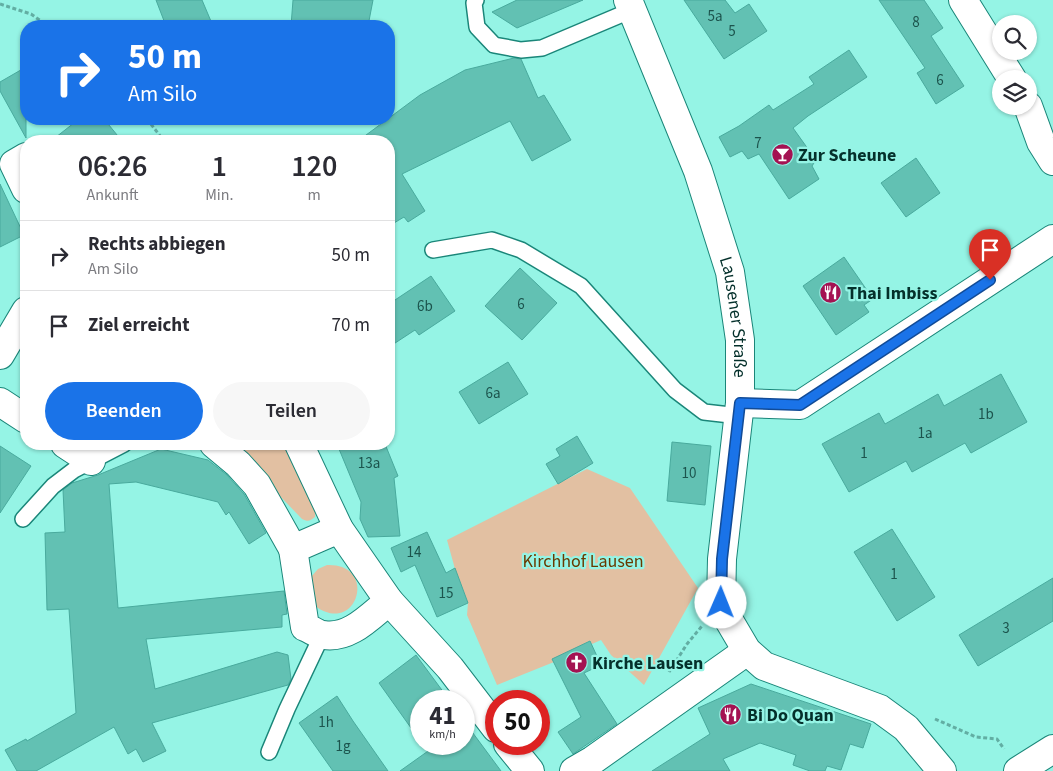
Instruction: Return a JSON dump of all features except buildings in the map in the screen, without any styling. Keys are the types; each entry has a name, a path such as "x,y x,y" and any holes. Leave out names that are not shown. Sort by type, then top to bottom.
{"street":[{"path":"963,0 1006,70"},
{"name":"Lausener Straße","path":"630,5 698,171 730,272 740,340 739,410 722,559 721,603 747,651 764,666 880,709 906,728 942,771"},
{"path":"1032,115 1042,142 1053,161"},
{"path":"20,160 14,164 20,176"},
{"path":"739,410 800,405 1053,239"},
{"path":"0,354 20,321"},
{"path":"0,402 20,415"},
{"path":"74,450 91,461"},
{"path":"221,450 238,464 257,485 293,549 306,627 322,636 344,635 360,625 389,601"},
{"path":"302,450 339,529 389,601 450,668 485,714"},
{"path":"293,549 339,529"},
{"path":"574,771 593,760 747,651"},
{"path":"1018,771 1053,749"},
{"path":"517,755 530,771"}],"lane":[{"path":"476,0 474,3 477,27 494,45 521,50 542,48 630,5"},
{"path":"433,250 492,240 521,250 581,286 675,390 704,412 739,410"},
{"path":"23,519 52,486 74,470 112,450"},
{"path":"269,752 322,636"}],"path":[{"path":"0,4 25,12 38,20"},
{"path":"152,125 159,135"},
{"path":"934,718 976,737 997,739 1018,771"}],"green space":[{"path":"236,450 287,450 316,507 315,517 309,521 302,519"},
{"name":"Kirchhof Lausen","path":"587,469 630,488 698,588 644,685 611,655 601,640 592,644 590,641 553,659 554,662 497,685 467,615 468,603 455,569 447,540"},
{"path":"327,565 343,567 353,575 357,585 356,596 351,606 342,612 330,613 315,606 311,577 318,569"}],"place":[{"name":"Zur Scheune","path":"782,155"},
{"name":"Thai Imbiss","path":"831,293"},
{"name":"Kirche Lausen","path":"576,663"},
{"name":"Bi Do Quan","path":"731,715"}],"route":[{"path":"721,603 722,559 740,403 800,405 990,280"}]}
